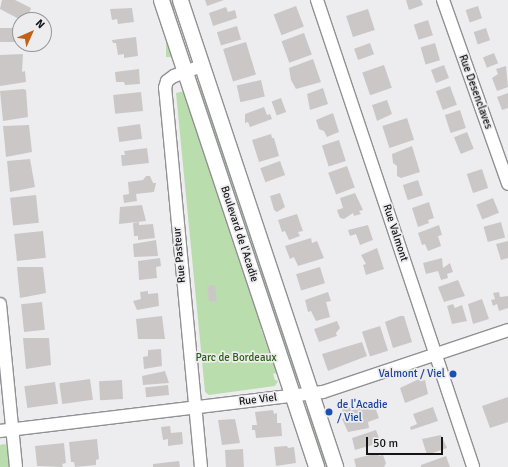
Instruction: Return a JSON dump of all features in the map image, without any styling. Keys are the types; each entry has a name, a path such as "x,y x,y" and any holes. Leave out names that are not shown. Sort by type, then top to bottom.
{"main road":[{"name":"Boulevard de l'Acadie","path":"161,0 316,467"},
{"name":"Boulevard de l'Acadie","path":"180,0 335,467"}],"street":[{"name":"Rue Valmont","path":"317,0 473,467"},
{"name":"Rue Desenclaves","path":"443,0 508,184"},
{"name":"Rue Pasteur","path":"201,467 194,408 165,88 170,78 202,66"},
{"path":"0,304 6,430 16,467"},
{"name":"Rue Viel","path":"6,430 324,392 508,330"}],"green space":[{"path":"166,0 174,0 174,57 166,57"},
{"path":"202,84 300,379 294,382 194,86"},
{"name":"Parc de Bordeaux","path":"185,91 264,328 261,329 277,373 273,374 275,380 278,381 275,386 209,395 205,392 176,93"},
{"path":"310,409 329,467 321,467 303,411"},
{"path":"4,444 7,446 9,467 0,467 0,445"}],"building":[{"path":"2,0 15,0 31,8 30,12 12,12 12,15 0,9"},
{"path":"205,0 224,0 207,6"},
{"path":"406,0 421,0 423,5 409,10"},
{"path":"296,6 304,27 281,35 274,15"},
{"path":"478,6 482,18 470,22 466,10"},
{"path":"226,7 228,12 235,10 237,18 213,26 209,13"},
{"path":"132,8 134,22 118,24 117,19 112,20 110,9"},
{"path":"368,9 375,30 353,37 346,16"},
{"path":"428,20 433,35 419,40 414,25"},
{"path":"237,26 241,39 221,46 217,32"},
{"path":"0,28 12,28 12,42 0,42"},
{"path":"486,28 490,40 478,44 474,32"},
{"path":"304,33 312,55 289,63 281,41"},
{"path":"136,37 138,56 124,58 124,54 118,55 116,43 113,43 112,40"},
{"path":"246,42 256,75 233,82 223,49"},
{"path":"370,43 374,54 358,60 354,49"},
{"path":"435,43 440,60 426,64 421,47"},
{"path":"494,53 498,63 487,68 483,57"},
{"path":"23,54 22,72 25,71 26,82 0,86 0,55"},
{"path":"313,59 321,82 296,89 291,80 289,68"},
{"path":"384,65 392,88 370,95 362,72"},
{"path":"444,65 449,78 436,83 431,70"},
{"path":"506,66 508,87 497,91 492,78 498,74 496,69"},
{"path":"139,69 140,84 125,85 124,82 116,82 115,72"},
{"path":"261,80 265,97 240,102 237,86"},
{"path":"450,86 457,105 443,110 436,91"},
{"path":"323,88 328,104 310,110 307,94"},
{"path":"26,90 28,117 3,121 0,91"},
{"path":"141,92 143,111 115,114 113,95"},
{"path":"508,93 508,108 502,110 497,97"},
{"path":"281,98 286,112 277,116 272,101"},
{"path":"387,100 392,114 377,121 372,105"},
{"path":"264,107 267,115 270,114 272,119 250,127 248,122 245,123 245,114"},
{"path":"460,110 466,128 451,133 445,115"},
{"path":"333,113 339,132 327,137 324,131 319,129 316,120"},
{"path":"407,118 414,140 389,148 382,126"},
{"path":"140,124 142,139 119,142 117,127"},
{"path":"29,125 32,152 6,157 3,126"},
{"path":"467,132 474,149 461,154 454,137"},
{"path":"271,134 272,138 274,138 279,156 259,162 252,140"},
{"path":"339,140 346,161 329,166 322,146"},
{"path":"412,146 420,172 401,178 397,176 397,166 393,163 392,154"},
{"path":"147,148 149,163 122,166 121,155 125,155 124,151"},
{"path":"30,159 35,187 10,192 7,161"},
{"path":"280,161 285,175 265,182 260,168"},
{"path":"347,166 355,188 336,194 328,173"},
{"path":"482,169 488,188 473,193 467,174"},
{"path":"146,176 150,176 153,183 156,183 154,192 136,194 137,201 124,203 123,195 129,194 128,182 143,180"},
{"path":"418,180 423,195 408,200 403,185"},
{"path":"280,193 285,207 277,212 274,210 270,196"},
{"path":"355,193 363,210 359,211 361,214 354,216 353,213 344,219 340,218 337,210 343,208 340,198"},
{"path":"36,195 39,223 13,226 10,198"},
{"path":"493,198 499,213 482,220 476,205"},
{"path":"429,202 434,218 428,220 429,223 418,227 412,208"},
{"path":"142,205 146,221 119,224 120,207"},
{"path":"297,214 303,231 298,232 300,236 289,240 285,231 282,232 278,220"},
{"path":"139,222 139,225 153,224 155,238 138,240 138,236 134,236 133,223"},
{"path":"501,222 505,237 488,242 484,227"},
{"path":"368,225 373,240 360,245 356,234 350,236 348,230"},
{"path":"439,225 442,235 438,236 441,246 428,251 425,244 422,245 418,233"},
{"path":"43,231 46,258 17,261 14,234"},
{"path":"311,238 312,243 317,241 324,258 298,266 294,257 290,259 285,246"},
{"path":"156,240 158,256 134,257 133,244"},
{"path":"508,241 508,258 501,260 496,244"},
{"path":"377,248 384,269 366,275 363,265 366,264 361,255"},
{"path":"160,258 161,266 156,267 157,278 139,280 138,261"},
{"path":"442,258 443,268 450,263 453,272 447,274 448,278 441,280 438,271 426,274 423,263"},
{"path":"17,267 43,267 46,293 20,298"},
{"path":"320,267 325,283 301,291 296,274"},
{"path":"458,280 465,296 444,302 438,287"},
{"path":"215,285 217,301 209,302 207,286"},
{"path":"148,291 148,294 158,293 159,306 137,310 133,301 141,299 140,292"},
{"path":"328,292 331,301 326,302 330,317 316,321 311,311 308,312 305,300"},
{"path":"499,292 500,297 508,296 508,308 499,311 497,304 493,306 491,300 495,299 493,293"},
{"path":"482,299 489,319 473,324 468,304"},
{"path":"42,302 45,330 24,332 21,304"},
{"path":"453,304 455,308 462,305 467,321 452,324 447,306"},
{"path":"162,316 165,339 138,339 136,319"},
{"path":"400,316 404,316 412,342 393,348 385,322"},
{"path":"337,321 340,328 336,333 337,336 319,342 314,329"},
{"path":"380,326 388,351 370,357 362,332"},
{"path":"23,338 49,338 51,365 26,369"},
{"path":"362,342 367,356 328,371 322,354"},
{"path":"161,349 162,366 144,369 143,357 148,356 148,350"},
{"path":"165,371 169,383 143,385 142,376"},
{"path":"421,378 421,381 425,380 428,394 405,403 400,388"},
{"path":"90,379 93,400 62,404 59,383"},
{"path":"122,380 123,399 100,400 99,381"},
{"path":"55,382 58,404 27,408 24,386"},
{"path":"168,385 169,395 146,397 145,387"},
{"path":"508,397 508,422 490,428 482,406"},
{"path":"362,403 367,403 370,409 375,407 379,418 368,422 369,428 348,432 342,419 344,418 342,409 350,407 351,411"},
{"path":"433,407 438,421 411,430 410,427 417,424 413,414"},
{"path":"273,410 274,414 277,413 277,423 281,423 282,436 256,438 255,430 252,430 252,425 257,425 255,412"},
{"path":"235,419 240,443 222,445 218,420"},
{"path":"170,426 171,433 182,432 183,444 168,446 168,439 163,440 161,427"},
{"path":"376,430 379,438 374,440 376,444 355,450 352,438"},
{"path":"441,435 447,448 427,455 422,439"},
{"path":"97,439 99,459 96,460 96,465 75,467 74,462 71,462 69,442"},
{"path":"64,443 66,463 62,464 63,467 37,466 35,446"},
{"path":"287,446 288,448 294,447 296,463 276,466 274,447"},
{"path":"243,449 244,467 226,467 225,450"},
{"path":"378,453 379,456 383,455 386,463 384,467 356,467 354,459"},
{"path":"446,456 450,467 421,467 421,465"},
{"path":"179,461 180,467 153,467 153,464"}],"place":[{"name":"Valmont / Viel","path":"453,374"},
{"name":"de l'Acadie / Viel","path":"329,412"}]}
